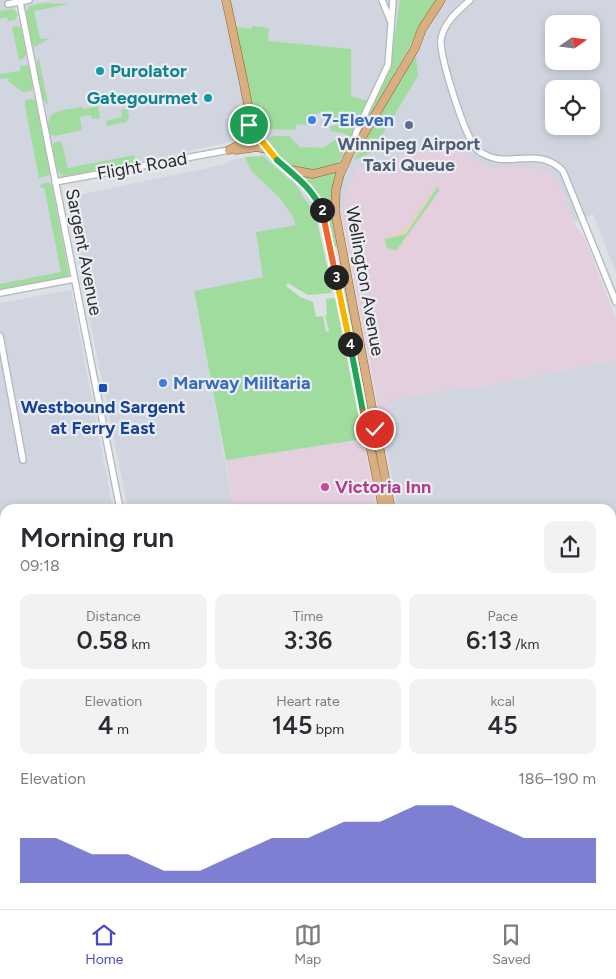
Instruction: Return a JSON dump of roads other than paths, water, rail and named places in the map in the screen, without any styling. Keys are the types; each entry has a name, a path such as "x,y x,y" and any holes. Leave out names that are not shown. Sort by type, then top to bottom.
{"main road":[{"name":"Wellington Avenue","path":"382,504 365,369 336,218 336,189 351,150 362,137 414,48 422,29 441,0"},
{"name":"Wellington Avenue","path":"227,2 250,112 256,132 267,149 311,191 324,217 374,444 390,504"},
{"path":"229,150 247,141 250,132 250,112"},
{"path":"229,150 257,147 267,149"},
{"path":"288,168 313,174 344,166"}],"street":[{"path":"8,4 28,0"},
{"path":"382,0 391,24"},
{"name":"Wellington Avenue","path":"351,150 356,133 388,65 393,0"},
{"path":"470,0 450,20 443,34 441,45 443,62 470,139 480,152 491,158 536,157 550,161 563,171 616,302"},
{"name":"Sargent Avenue","path":"20,2 119,504"},
{"name":"Flight Road","path":"55,182 229,150"},
{"path":"0,293 74,278"},
{"path":"0,336 24,460"}],"place":[{"name":"Purolator","path":"100,71"},
{"name":"Gategourmet","path":"208,98"},
{"name":"7-Eleven","path":"312,120"},
{"name":"Winnipeg Airport Taxi Queue","path":"409,125"},
{"name":"Marway Militaria","path":"163,383"},
{"name":"Westbound Sargent at Ferry East","path":"103,388"},
{"name":"Victoria Inn","path":"325,487"}]}
